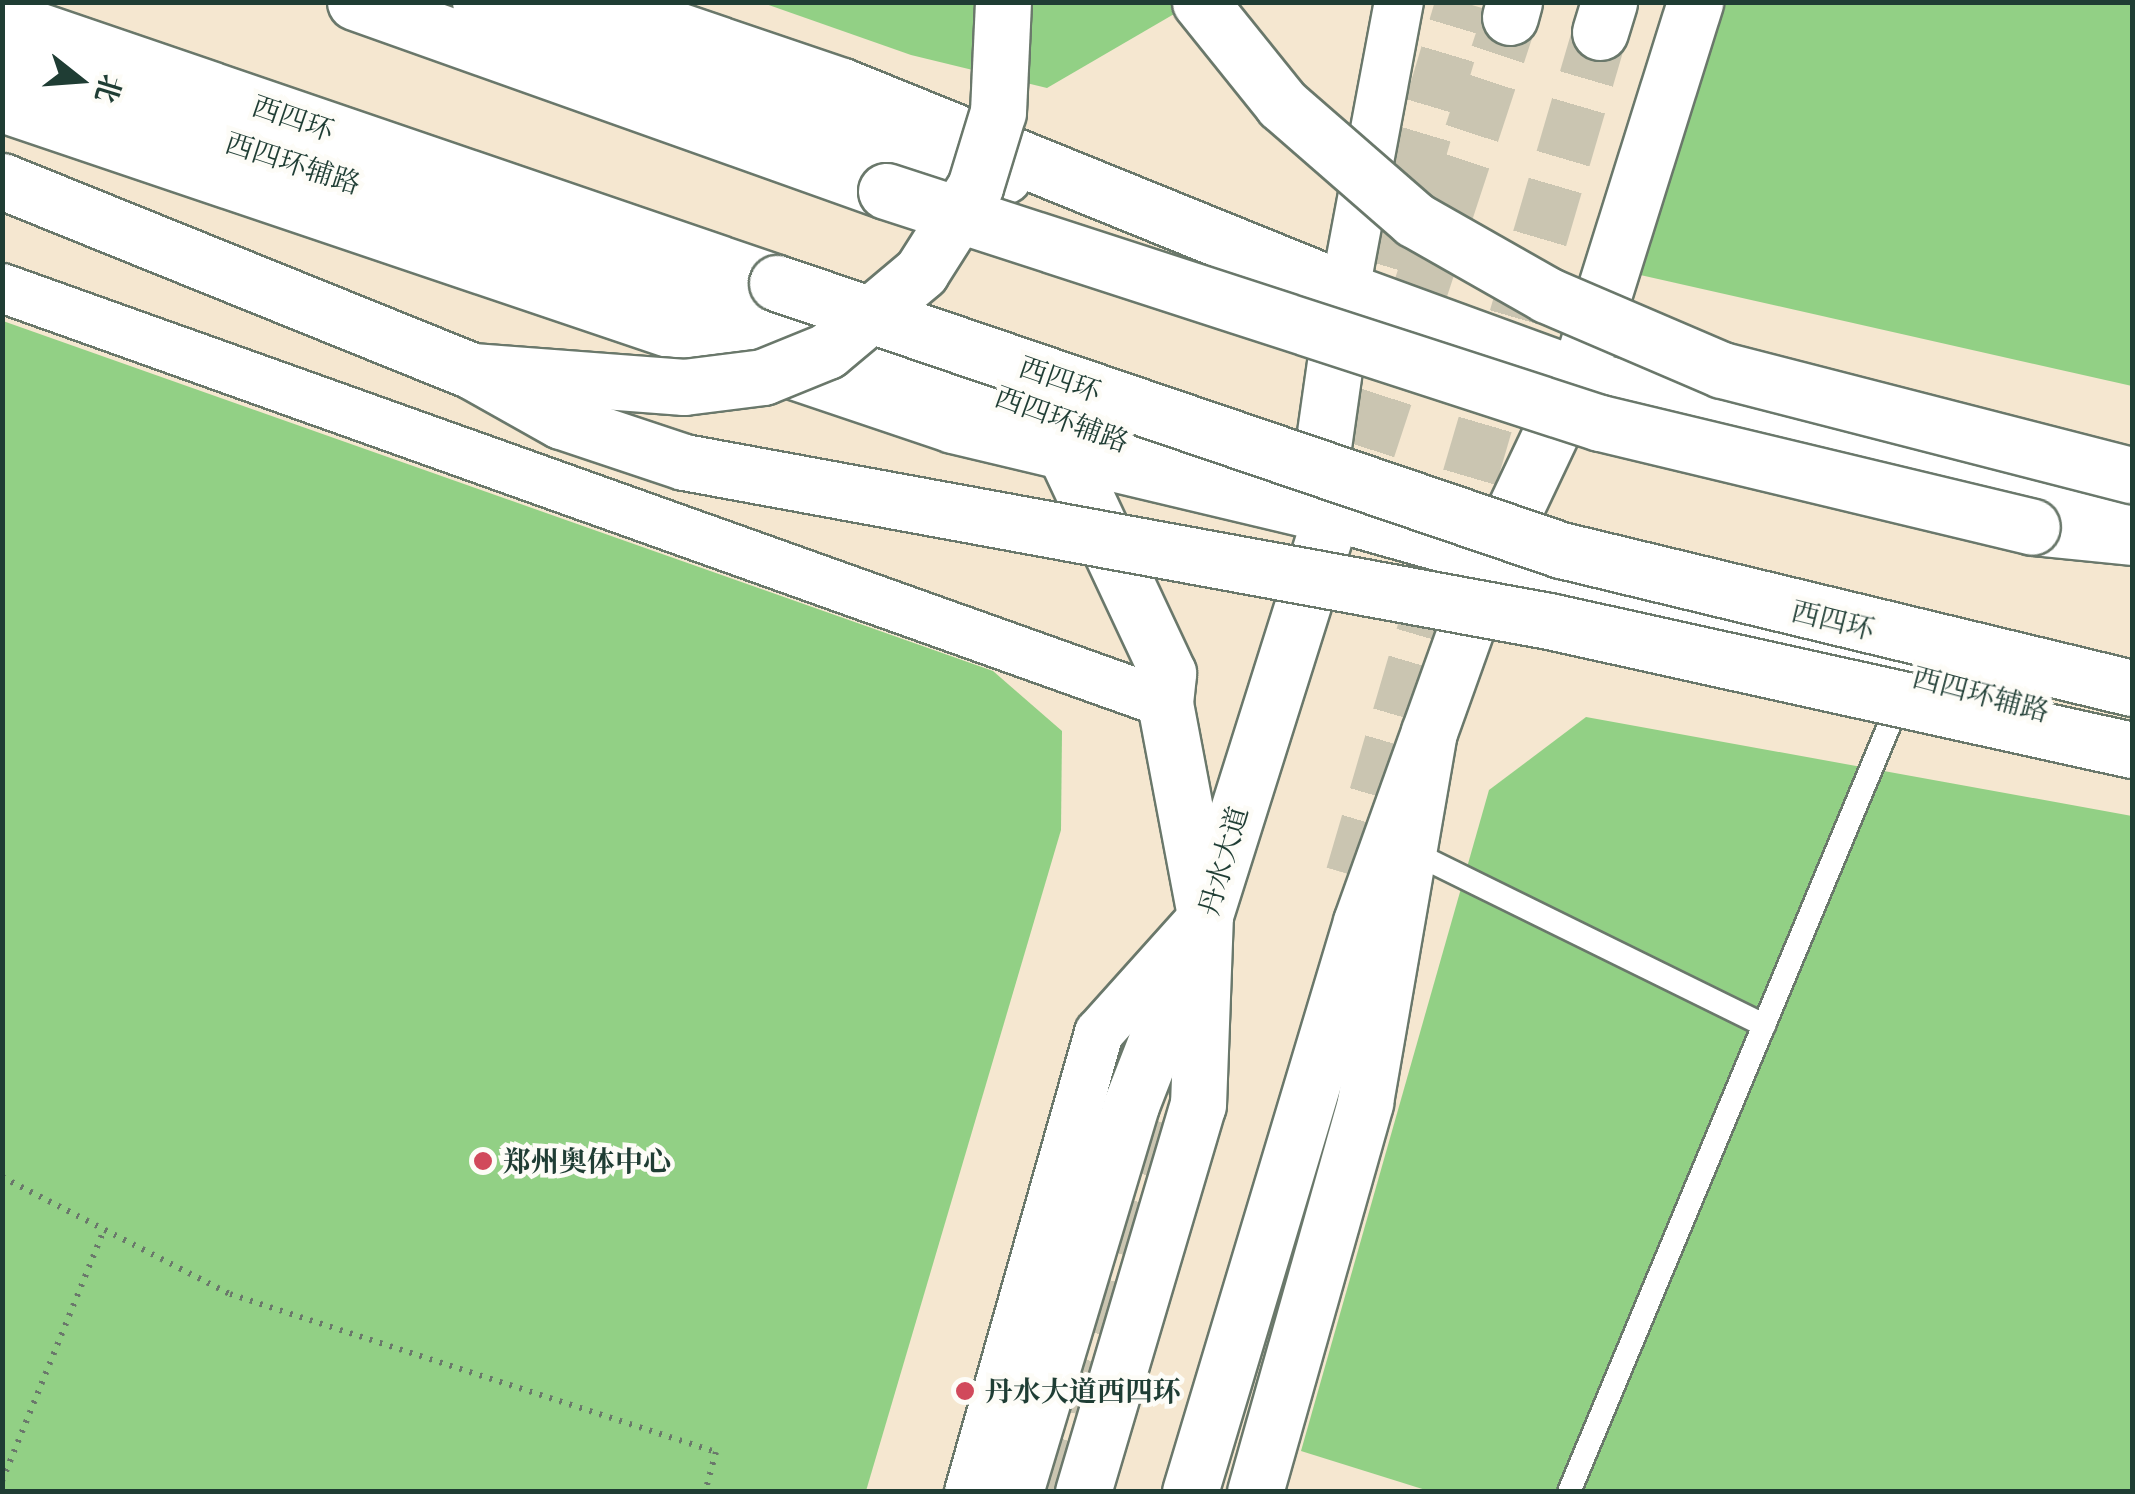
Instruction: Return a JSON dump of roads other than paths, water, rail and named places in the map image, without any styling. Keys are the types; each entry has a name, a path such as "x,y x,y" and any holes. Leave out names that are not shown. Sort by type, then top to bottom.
{"main road":[{"path":"355,2 886,191 1600,423 2013,522 2132,537"},
{"path":"480,2 1346,290"},
{"path":"595,2 916,114 1346,290 1578,376 2072,499 2132,510"},
{"path":"472,371 684,386 763,377 827,351 921,272 975,187 998,112 1003,2"},
{"path":"1200,2 1282,104 1416,220 1547,295 1722,370 2132,475"},
{"path":"1190,1492 1360,922 1490,562 1578,376 1695,2"},
{"name":"西四环","path":"2,18 1326,492 2132,688"},
{"name":"西四环辅路","path":"2,68 941,375 1326,492 1490,562 1910,676 2132,728"},
{"path":"2,104 456,253 953,425 1064,452 1326,492"},
{"path":"2,181 472,371 562,421 684,462 1510,613 2132,750"},
{"name":"丹水大道","path":"1083,1492 1198,1105 1204,914 1326,492 1346,290"},
{"path":"1016,1492 1131,1106 1204,914 1166,703 1168,673 1064,452"},
{"path":"1254,1492 1365,1102 1429,732"}],"street":[{"path":"1346,290 1399,2"},
{"path":"2,288 1166,703"},
{"path":"968,1492 1100,1032 1204,914"}],"lane":[{"path":"1570,1492 1910,676"},
{"path":"1408,850 1764,1025"}],"tunnel":[{"path":"1361,345 1463,2"},
{"path":"1342,527 1510,17"},
{"path":"1353,875 1600,32"},
{"path":"1049,1492 1182,1030"}],"place":[{"name":"郑州奥体中心","path":"483,1161"},
{"name":"丹水大道西四环","path":"965,1391"}]}
